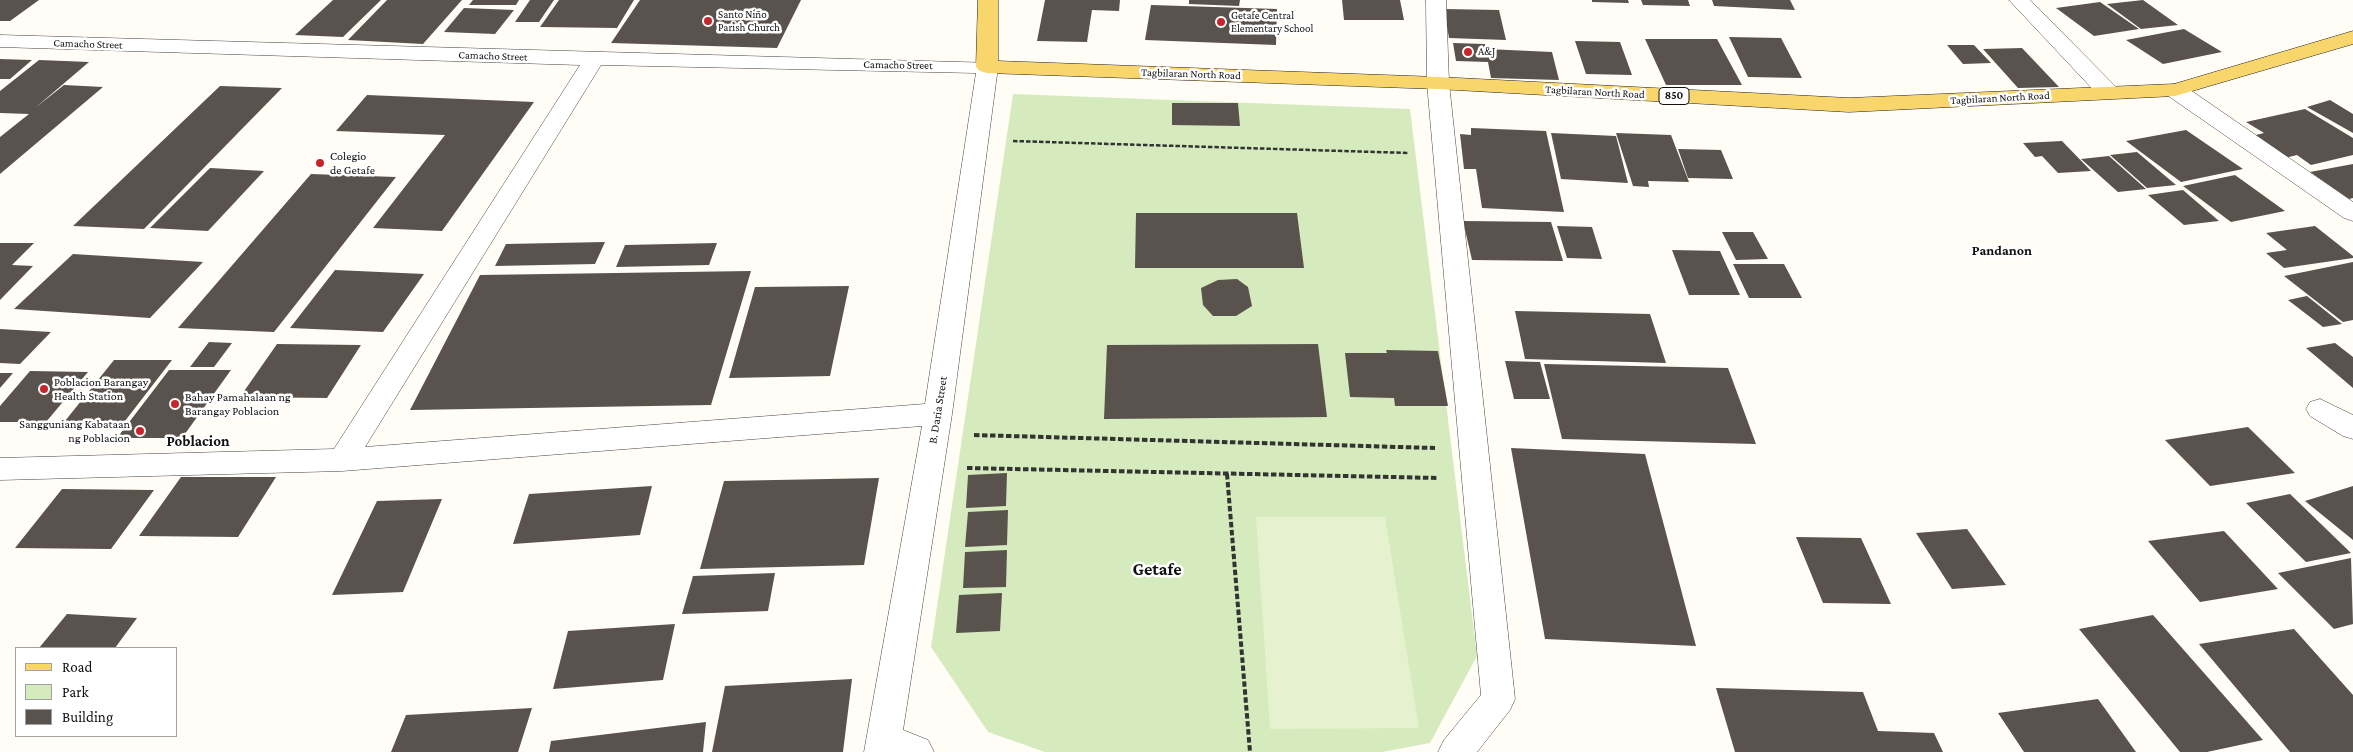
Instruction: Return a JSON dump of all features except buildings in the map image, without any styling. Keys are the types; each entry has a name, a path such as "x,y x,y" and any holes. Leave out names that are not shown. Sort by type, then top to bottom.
{"main road":[{"path":"987,67 988,0"},
{"name":"Tagbilaran North Road","path":"987,67 1438,83 1849,105 2175,90 2353,37"}],"street":[{"path":"1436,0 1438,83 1444,154 1498,699 1456,752"},
{"path":"2019,0 2108,92"},
{"name":"Camacho Street","path":"0,41 594,59 987,67"},
{"path":"342,460 594,59"},
{"name":"B. Daria Street","path":"883,745 936,424 987,67"},
{"path":"2175,90 2353,213"},
{"path":"2320,409 2353,428"},
{"path":"0,468 342,460 936,424"},
{"path":"883,745 916,752"}],"path":[{"path":"976,140 1444,154"},
{"path":"936,424 1473,449"},
{"path":"929,467 1476,479"},
{"path":"1227,474 1250,752"}],"green space":[{"path":"1013,94 1410,109 1477,656 1430,743 1382,752 1045,752 988,732 931,647"},
{"path":"1256,517 1385,517 1419,728 1270,729"}],"place":[{"name":"Santo Niño Parish Church","path":"708,21"},
{"name":"Getafe Central Elementary School","path":"1221,22"},
{"name":"A&J","path":"1468,52"},
{"name":"Colegio de Getafe","path":"320,163"},
{"name":"Poblacion Barangay Health Station","path":"44,389"},
{"name":"Bahay Pamahalaan ng Barangay Poblacion","path":"175,404"},
{"name":"Sangguniang Kabataan ng Poblacion","path":"140,431"}],"district":[{"name":"Pandanon","path":"2002,251"},
{"name":"Poblacion","path":"198,441"},
{"name":"Getafe","path":"1157,569"}]}
